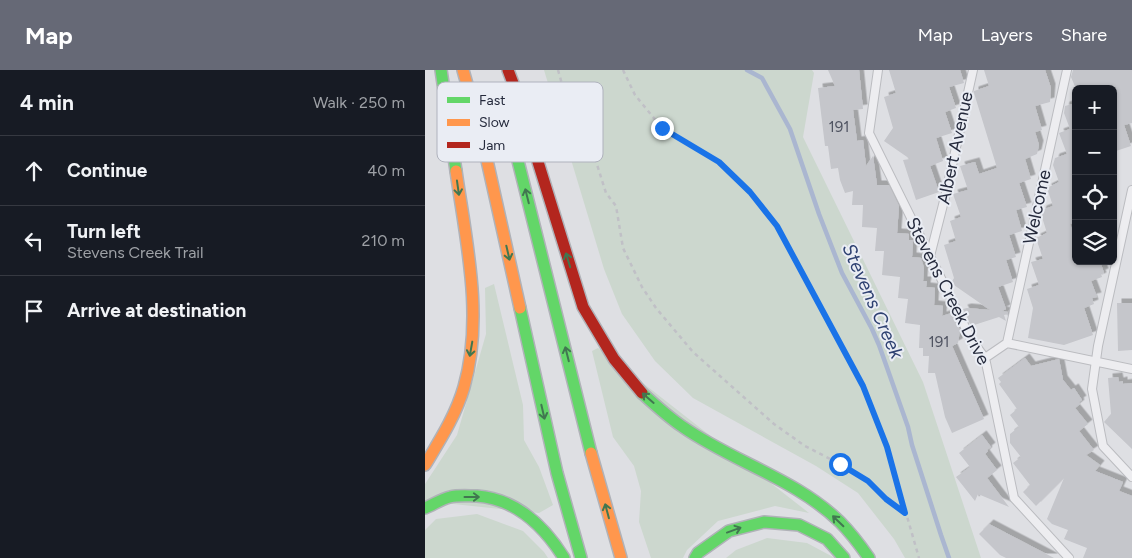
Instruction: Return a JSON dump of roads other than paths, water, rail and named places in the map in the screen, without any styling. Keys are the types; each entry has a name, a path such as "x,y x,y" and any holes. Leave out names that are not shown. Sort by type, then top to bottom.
{"highway":[{"path":"508,70 513,82"},
{"path":"425,465 447,429 461,395 473,342 472,299 467,251 454,162"},
{"path":"487,162 557,473 581,558"},
{"path":"519,162 591,450 621,558"},
{"path":"538,162 583,307 599,339 615,364 640,392 686,429 805,494 837,519 864,549 869,558"},
{"path":"425,508 451,497 471,496 487,497 516,506 539,524 564,558"},
{"path":"695,558 698,553 729,531 764,522 799,525 827,539 844,558"}],"lane":[{"name":"Stevens Creek Drive","path":"878,70 869,132 971,339 985,358 1014,498 1069,558"},
{"name":"Albert Avenue","path":"930,256 973,70"},
{"name":"Welcome","path":"1007,344 1067,70"},
{"path":"1132,190 1095,361 1092,389 1103,446 1132,477"},
{"path":"985,358 1007,344 1132,369"}],"waterway":[{"name":"Stevens Creek","path":"747,70 762,78 790,129 819,214 842,273 879,345 908,427 912,445 949,558"}]}
